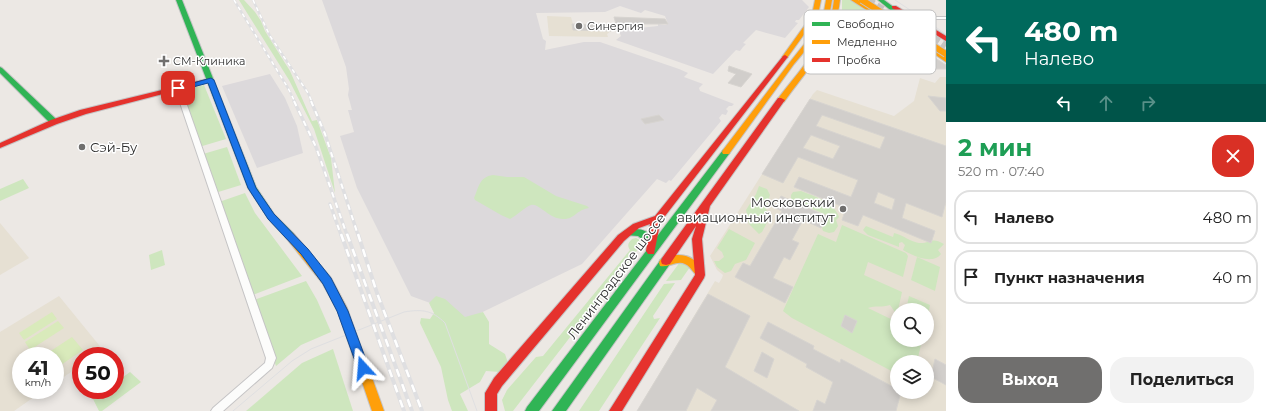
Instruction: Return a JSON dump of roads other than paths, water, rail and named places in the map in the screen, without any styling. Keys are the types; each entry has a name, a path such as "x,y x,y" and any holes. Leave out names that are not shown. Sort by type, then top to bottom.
{"main road":[{"path":"179,0 252,188 271,216 317,267 336,297 343,311 378,411"},
{"path":"812,0 817,10"},
{"path":"817,10 818,0"},
{"path":"837,0 838,10"},
{"path":"854,0 871,10"},
{"path":"862,0 878,10"},
{"path":"882,0 894,10"},
{"path":"882,0 900,10"},
{"path":"936,31 946,39"},
{"path":"651,247 655,224 658,218 804,32"},
{"path":"792,63 798,41"},
{"name":"Ленинградское шоссе","path":"531,411 651,247 804,48"},
{"path":"936,48 946,54"},
{"path":"936,53 946,60"},
{"path":"558,411 804,68"},
{"path":"0,69 54,122"},
{"path":"0,146 54,122 83,112 211,80"},
{"path":"615,411 700,275 697,239 700,224 708,201"},
{"path":"491,411 491,394 498,382 624,235 636,226 658,218"},
{"path":"624,235 631,232 638,232 647,236 651,247"},
{"path":"663,264 676,257 686,258 693,262 700,275"}],"street":[{"path":"936,20 946,18"},
{"path":"178,88 270,358 268,365 216,411"}],"tunnel":[{"path":"868,0 883,10"},
{"path":"936,39 946,46"}],"tram line":[{"path":"895,0 910,10"},
{"path":"936,27 946,34"},
{"path":"233,411 292,361 311,349 404,312 416,311 436,315 445,323 477,411"}],"railway":[{"path":"234,0 295,102"},
{"path":"253,0 270,36 308,93 312,102"},
{"path":"294,101 316,147 347,235"},
{"path":"311,101 325,134 358,235"},
{"path":"330,204 341,235"},
{"path":"341,234 404,411"},
{"path":"347,234 412,411"},
{"path":"358,234 377,293 422,411"}],"place":[{"name":"Синергия","path":"579,26"},
{"name":"СМ-Клиника","path":"164,61"},
{"name":"Сэй-Бу","path":"82,147"},
{"name":"Московский авиационный институт","path":"843,209"}]}
